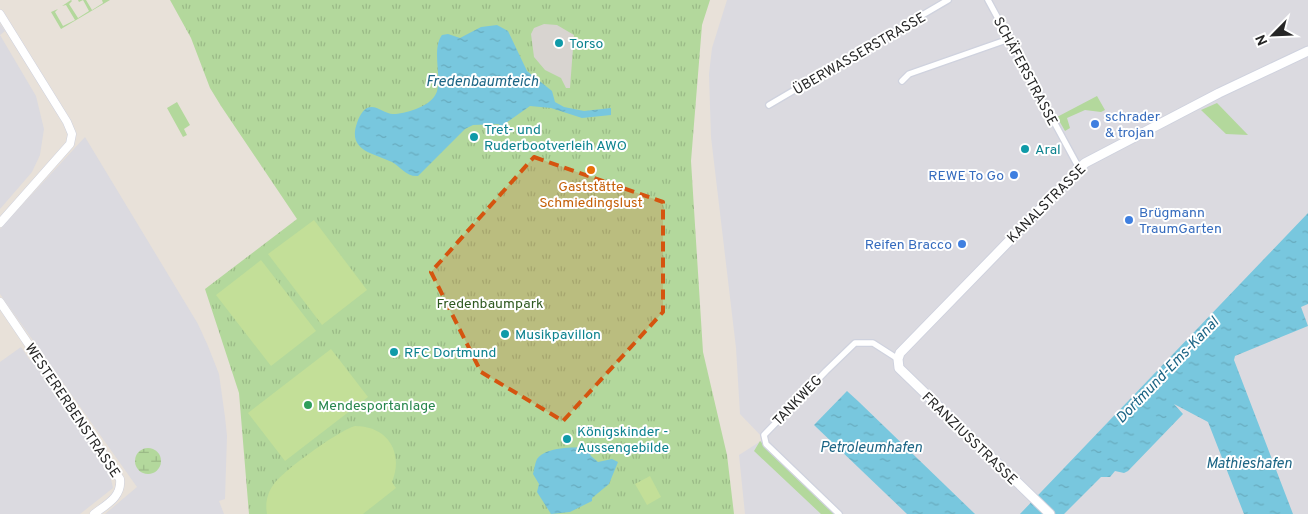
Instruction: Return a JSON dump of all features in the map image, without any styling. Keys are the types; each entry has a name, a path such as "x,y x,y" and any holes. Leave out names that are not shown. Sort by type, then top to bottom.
{"main road":[{"name":"KANALSTRASSE","path":"898,359 900,354 1079,168 1210,98 1308,51"},
{"name":"FRANZIUSSTRASSE","path":"898,359 899,368 904,374 1050,514"}],"street":[{"name":"ÜBERWASSERSTRASSE","path":"769,104 948,0"},
{"name":"SCHÄFERSTRASSE","path":"988,0 1079,168"},
{"path":"0,14 67,122 72,134 70,144 0,223"},
{"path":"902,81 909,74 1009,39"},
{"name":"WESTERERBENSTRASSE","path":"0,302 120,479 121,487 116,496 94,514"},
{"name":"TANKWEG","path":"839,514 766,444 764,435 856,343 872,343 898,359"}],"highlighted area":[{"path":"534,157 663,202 663,312 563,421 481,372 431,272"}],"shaded area":[{"path":"727,0 1308,0 1308,514 745,514 739,455 764,439 740,414 736,348 711,137 709,74 712,48"},
{"path":"0,24 5,31 0,35"},
{"path":"544,24 557,25 574,35 570,88 566,88 561,78 545,70 534,57 531,34 534,28"},
{"path":"0,35 36,96 44,129 40,155 32,172 0,209"},
{"path":"85,137 198,324 219,374 227,436 225,499 219,501 224,514 105,514 137,487 0,294 0,229"},
{"path":"21,347 30,360 34,359 46,382 49,382 108,466 113,488 80,514 0,514 0,362"}],"green space":[{"path":"71,0 69,4 78,18 89,11 83,0 86,0 92,10 103,3 102,0 110,0 61,29 51,12 58,9 55,12 63,26 75,20 66,5 62,6"},
{"name":"Fredenbaumpark","path":"170,0 710,0 702,25 691,161 703,352 727,455 734,514 249,514 239,393 205,289 297,219 210,88 191,38"},
{"path":"1097,96 1105,110 1101,112 1085,110 1067,118 1070,128 1065,131 1057,117"},
{"path":"177,102 190,125 184,129 187,135 183,137 167,108"},
{"path":"1217,103 1248,135 1226,134 1201,110"},
{"path":"314,220 367,290 322,325 268,254"},
{"path":"261,260 316,331 271,366 216,295"},
{"name":"Mendesportanlage","path":"331,349 368,397 285,461 248,413"},
{"path":"355,426 367,427 376,431 390,443 396,461 392,482 396,488 363,514 267,514 266,502 268,495 280,478 325,443"},
{"path":"760,441 835,514 821,514 754,451"},
{"path":"148,448 157,452 161,461 157,470 148,474 139,470 135,461 139,452"},
{"path":"650,476 661,497 647,505 635,484"}],"water":[{"name":"Fredenbaumteich","path":"497,25 508,31 527,71 552,91 555,102 564,107 584,111 611,108 611,115 582,118 551,108 530,106 500,127 499,124 473,125 465,129 418,176 410,175 392,162 364,150 359,145 355,132 360,116 367,108 374,107 390,114 398,114 421,107 431,101 437,91 437,50 442,35 448,34 460,38 481,27"},
{"path":"1308,213 1308,304 1301,307 1308,326 1235,356 1234,360 1293,514 1244,514 1208,422 1174,404 1183,414 1128,471 1124,473 1115,471 1110,477 1101,477 1064,514 1020,514"},
{"name":"Petroleumhafen","path":"847,391 975,514 907,514 814,425"},
{"path":"587,447 591,456 598,462 612,459 618,462 609,484 592,498 592,501 570,512 551,514 537,492 539,484 533,474 537,459 541,455 554,450"}],"place":[{"name":"Torso","path":"559,43"},
{"name":"schrader & trojan","path":"1095,124"},
{"name":"Tret- und Ruderbootverleih AWO","path":"474,137"},
{"name":"Aral","path":"1025,149"},
{"name":"Gaststätte Schmiedingslust","path":"591,170"},
{"name":"REWE To Go","path":"1014,175"},
{"name":"Brügmann TraumGarten","path":"1129,220"},
{"name":"Reifen Bracco","path":"962,244"},
{"name":"Musikpavillon","path":"505,334"},
{"name":"RFC Dortmund","path":"394,352"},
{"name":"Mendesportanlage","path":"308,405"},
{"name":"Königskinder - Aussengebilde","path":"567,439"}],"water label":[{"name":"Dortmund-Ems-Kanal","path":"1167,370"},
{"name":"Mathieshafen","path":"1249,463"}]}
